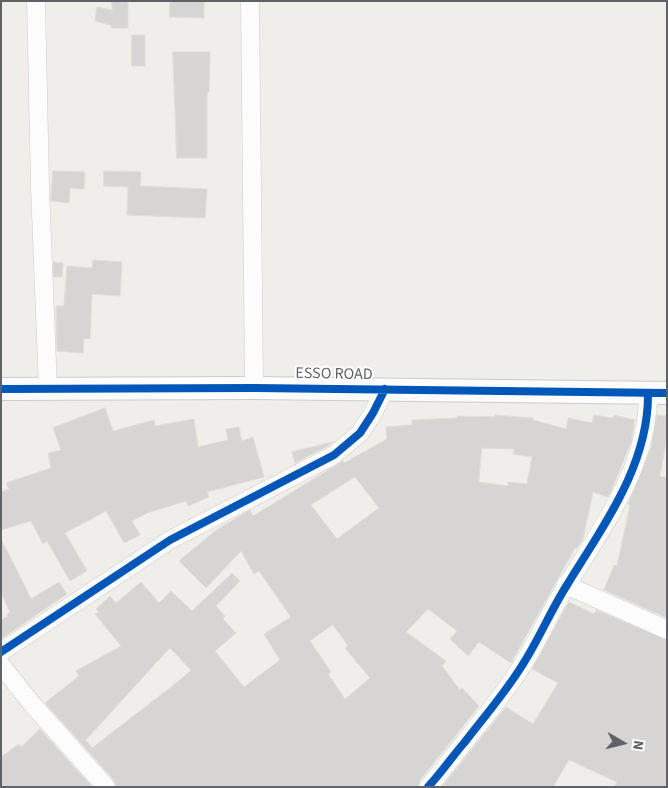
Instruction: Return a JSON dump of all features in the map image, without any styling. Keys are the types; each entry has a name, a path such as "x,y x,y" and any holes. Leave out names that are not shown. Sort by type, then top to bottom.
{"street":[{"path":"36,1 40,187 48,389"},
{"path":"250,1 254,388"},
{"name":"ESSO ROAD","path":"1,389 254,388 657,393"},
{"path":"1,652 170,540 334,455 360,433 374,413 385,389"},
{"path":"429,786 491,709 523,664 566,585 629,478 657,393"},
{"path":"566,585 667,630"},
{"path":"1,664 32,704 106,787"}],"building":[{"path":"112,1 128,1 128,28 111,28 111,25 95,21 97,7 112,10"},
{"path":"170,1 204,1 204,18 170,17"},
{"path":"132,35 145,35 145,66 132,66"},
{"path":"173,52 210,52 209,92 207,92 207,158 177,158"},
{"path":"53,171 85,172 84,189 70,188 69,203 51,201"},
{"path":"104,171 141,172 140,186 207,189 205,218 127,215 128,187 104,186"},
{"path":"93,260 122,262 120,296 92,294 90,339 84,338 83,353 57,351 56,306 64,306 67,266 92,268"},
{"path":"54,262 63,263 62,277 54,277"},
{"path":"105,408 113,431 154,420 155,426 194,419 198,447 228,440 226,429 239,427 242,441 253,437 264,477 207,492 209,497 188,506 186,501 147,513 132,521 140,535 124,543 106,511 65,533 87,571 70,581 47,541 43,544 31,521 1,530 1,492 9,489 6,483 51,468 48,453 61,450 53,428"},
{"path":"495,415 533,418 533,420 566,429 568,418 592,423 594,415 613,418 614,415 635,420 631,442 608,497 593,492 583,539 575,548 511,663 479,642 468,656 450,639 457,631 428,609 406,632 446,661 442,666 460,690 462,688 479,706 420,780 418,787 116,787 114,780 45,703 79,676 76,671 121,646 95,614 99,612 96,609 110,596 116,603 141,582 159,603 171,591 192,611 232,573 240,581 216,606 225,616 223,619 236,633 215,651 244,687 280,660 264,634 291,617 259,571 254,574 241,551 206,588 179,561 215,531 238,517 250,510 253,516 343,461 344,463 387,439 386,427 412,425 412,420 457,418 457,416 495,417","holes":["482,448 514,449 513,454 532,457 527,484 508,482 508,486 479,482","355,477 379,508 337,539 311,505","333,625 348,646 345,648 370,678 345,699 328,674 331,672 310,641","170,648 191,670 92,748 86,740"]},
{"path":"657,415 667,416 667,437 660,476 667,478 667,618 604,590 614,565 617,566 630,505 628,504 651,448"},
{"path":"333,442 328,446 295,463 292,452"},
{"path":"1,539 31,599 59,582 67,594 1,639 1,620 8,616 7,614 10,612 1,593"},
{"path":"569,602 594,614 596,610 667,640 667,787 614,787 617,782 569,760 553,787 442,787 506,707 533,724 558,683 532,669"},
{"path":"40,729 92,787 1,787 1,757 19,744 21,747"}],"cycle path":[{"path":"1,389 254,388 667,393"},
{"path":"1,652 170,540 334,455 360,433 385,389"},
{"path":"428,787 495,704 516,674 561,595 609,517 632,470 641,445 646,420 648,393"}]}
